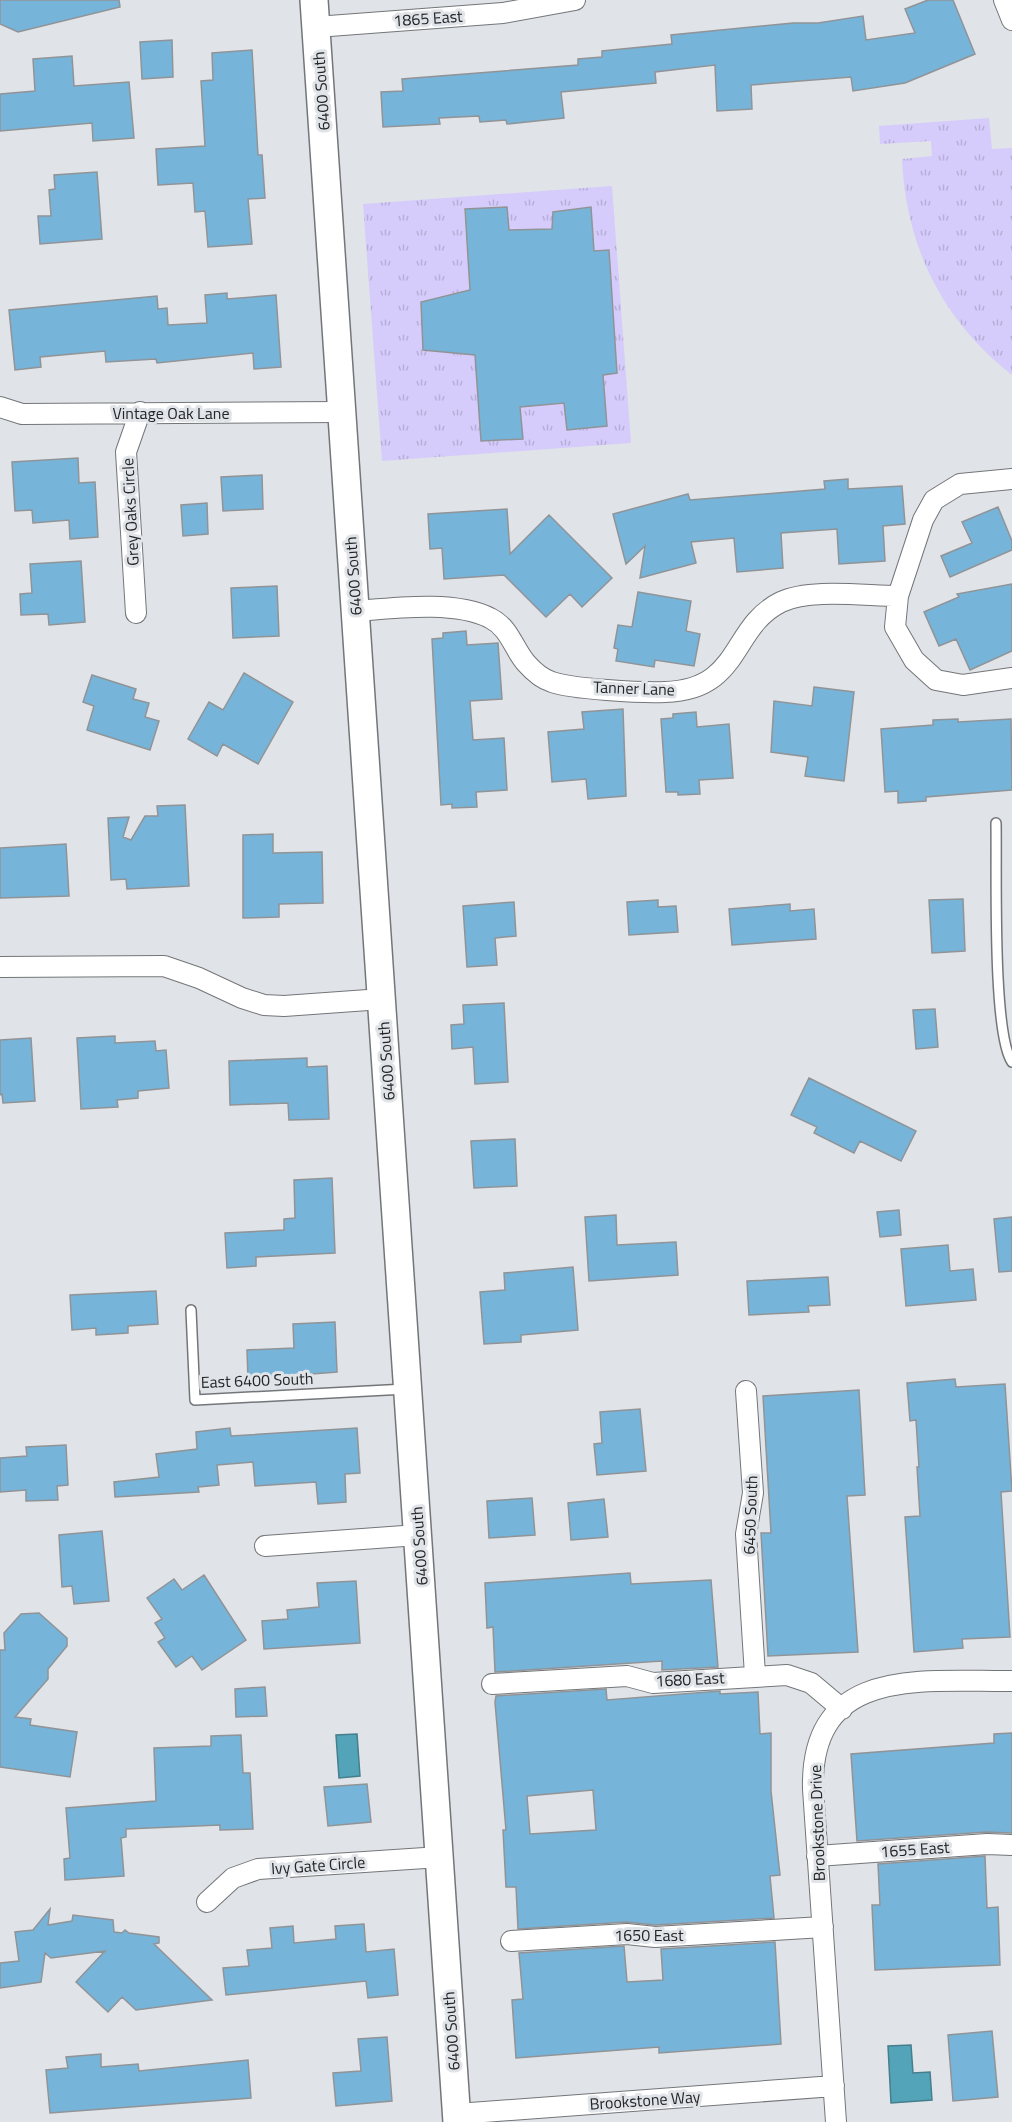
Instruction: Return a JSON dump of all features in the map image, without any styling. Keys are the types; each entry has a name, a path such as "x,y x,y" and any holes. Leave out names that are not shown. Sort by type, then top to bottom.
{"street":[{"name":"6400 South","path":"314,0 457,2118"},
{"name":"1865 East","path":"316,27 503,13 575,0"},
{"path":"1004,0 1012,20"},
{"name":"Vintage Oak Lane","path":"0,407 22,414 342,412"},
{"name":"Grey Oaks Circle","path":"136,613 126,452 140,412"},
{"path":"1012,479 960,484 934,500 923,520 898,596 895,627 914,660 928,675 954,685 1012,678"},
{"name":"Tanner Lane","path":"356,611 416,607 472,612 489,617 505,628 528,665 553,682 667,692 700,685 720,672 765,613 783,601 817,595 898,596"},
{"path":"0,967 164,966 264,1005 284,1006 382,999"},
{"name":"6450 South","path":"746,1391 753,1493 746,1534 755,1676"},
{"path":"265,1546 418,1535"},
{"name":"1680 East","path":"492,1684 627,1676 653,1683 755,1676 799,1678 811,1683 842,1709"},
{"name":"Brookstone Drive","path":"836,2122 813,1789 814,1759 824,1733 842,1709 865,1692 892,1683 1012,1681"},
{"name":"1655 East","path":"817,1856 987,1844 1012,1845"},
{"name":"Ivy Gate Circle","path":"207,1902 233,1878 258,1869 440,1857"},
{"name":"1650 East","path":"511,1941 627,1934 656,1937 823,1927"},
{"name":"Brookstone Way","path":"457,2118 834,2086"}],"lane":[{"path":"996,823 1000,1005 1007,1055 1012,1062"},
{"name":"East 6400 South","path":"191,1310 195,1400 408,1389"}],"green space":[{"path":"989,118 992,149 1012,148 1012,375 987,354 947,306 920,252 905,191 902,159 932,156 931,141 880,144 879,126"},
{"path":"612,186 631,443 382,461 363,204","holes":["506,207 509,230 552,229 553,212 591,207 594,251 609,250 617,372 603,375 607,426 567,430 564,403 520,407 523,439 483,441 475,355 421,302 470,290 464,210"]}],"water":[{"path":"357,1734 360,1776 339,1778 336,1735"},
{"path":"911,2045 913,2073 930,2072 932,2100 891,2103 888,2046"}],"building":[{"path":"0,0 119,0 120,7 18,32 0,24"},
{"path":"928,0 953,0 975,54 905,83 853,91 851,77 751,85 752,109 717,111 715,65 655,72 656,83 561,92 564,118 507,124 506,120 480,122 479,116 439,118 440,124 383,127 381,92 403,91 402,79 578,65 578,59 602,57 602,51 672,44 671,35 793,23 818,23 863,16 866,40 915,33 905,9"},
{"path":"172,40 173,77 142,79 140,42"},
{"path":"252,50 258,155 262,155 265,198 248,199 252,244 208,247 205,211 195,212 193,183 158,185 156,149 205,146 201,81 213,80 212,53"},
{"path":"72,56 74,86 129,82 134,138 93,141 92,123 0,131 0,94 35,91 33,59"},
{"path":"97,172 102,239 40,244 38,216 51,216 49,190 55,189 54,175"},
{"path":"507,207 509,230 552,229 553,212 591,207 594,251 609,250 617,373 603,375 607,426 567,430 564,403 520,407 523,439 481,441 475,355 423,350 421,302 470,290 465,209"},
{"path":"227,293 227,299 276,295 281,367 254,369 253,353 157,363 156,359 106,362 105,351 40,357 41,367 15,370 9,310 157,296 158,309 167,308 168,325 207,323 205,295"},
{"path":"78,458 79,483 95,482 98,537 70,539 69,520 33,523 32,510 15,511 12,462"},
{"path":"262,475 263,509 223,511 221,477"},
{"path":"848,479 848,489 902,486 905,524 883,526 885,561 839,564 837,529 781,533 783,568 737,572 734,538 691,542 696,563 640,578 645,546 626,564 613,514 688,494 690,500 825,489 824,481"},
{"path":"207,503 208,534 183,536 181,505"},
{"path":"998,507 1012,541 1012,550 950,577 941,556 972,543 962,522"},
{"path":"507,509 510,554 549,515 612,578 582,607 570,594 546,617 504,575 444,579 442,548 430,549 428,514"},
{"path":"81,561 85,622 49,625 48,614 21,615 20,594 32,593 30,564"},
{"path":"1012,584 1012,651 970,670 956,639 939,646 924,612 959,597 957,594"},
{"path":"277,586 279,636 233,638 231,588"},
{"path":"638,592 691,601 686,631 700,634 694,666 655,660 654,667 616,661 618,649 614,648 618,625 632,627"},
{"path":"466,631 467,645 498,643 502,699 470,701 473,740 504,738 507,790 476,792 477,807 452,808 452,804 441,805 432,639 443,638 443,633"},
{"path":"244,673 293,702 258,764 223,744 217,756 188,739 209,702 223,710"},
{"path":"92,675 136,689 133,699 149,703 145,717 159,721 150,750 87,730 94,706 83,702"},
{"path":"814,687 854,692 844,781 805,776 808,757 771,752 774,701 812,706"},
{"path":"623,709 626,796 588,799 586,779 552,782 548,732 584,729 582,712"},
{"path":"696,712 697,727 729,724 733,778 699,780 700,794 678,795 678,792 666,792 661,719 673,718 673,714"},
{"path":"958,719 958,722 1011,719 1012,790 926,797 926,801 898,803 898,791 885,792 881,729 933,725 933,720"},
{"path":"185,805 189,886 127,889 126,879 111,880 108,818 129,817 123,837 131,840 145,816 158,816 157,806"},
{"path":"273,834 273,853 322,852 323,903 279,904 279,917 243,918 243,835"},
{"path":"66,844 69,896 0,898 0,848"},
{"path":"963,899 965,951 932,953 929,900"},
{"path":"658,900 658,907 676,906 678,932 629,935 627,902"},
{"path":"514,902 516,936 495,938 497,965 467,967 463,906"},
{"path":"790,904 790,911 814,909 816,939 732,945 729,909"},
{"path":"504,1003 508,1082 475,1084 473,1047 452,1049 451,1025 464,1024 463,1005"},
{"path":"935,1009 938,1047 916,1049 913,1010"},
{"path":"115,1036 115,1043 155,1041 156,1051 166,1050 169,1088 138,1091 138,1098 117,1100 118,1107 81,1109 77,1038"},
{"path":"31,1038 35,1101 3,1103 2,1094 0,1095 0,1040"},
{"path":"307,1058 307,1067 327,1066 329,1119 289,1120 288,1103 230,1105 229,1061"},
{"path":"809,1078 916,1131 901,1161 860,1141 854,1153 814,1133 817,1127 791,1115"},
{"path":"515,1139 517,1186 474,1188 471,1141"},
{"path":"332,1178 335,1253 256,1257 256,1266 227,1268 225,1233 284,1230 284,1219 295,1218 294,1180"},
{"path":"899,1210 901,1235 880,1237 877,1212"},
{"path":"616,1215 617,1245 676,1242 678,1275 589,1281 585,1217"},
{"path":"1012,1217 1012,1271 999,1272 994,1219"},
{"path":"948,1245 950,1271 973,1269 976,1300 906,1306 901,1249"},
{"path":"573,1267 578,1330 521,1335 521,1342 484,1344 480,1292 505,1290 504,1273"},
{"path":"828,1277 830,1305 808,1306 809,1312 749,1315 747,1281"},
{"path":"156,1291 158,1324 128,1326 128,1333 96,1335 96,1328 72,1330 70,1295"},
{"path":"335,1322 337,1372 248,1379 247,1350 294,1348 293,1324"},
{"path":"955,1379 956,1387 1005,1384 1012,1491 1001,1492 1010,1637 962,1639 963,1648 914,1652 905,1517 920,1516 917,1467 919,1467 916,1420 910,1421 907,1383"},
{"path":"859,1390 865,1495 847,1496 858,1652 768,1656 761,1533 771,1533 763,1396"},
{"path":"640,1409 646,1471 597,1475 594,1444 602,1443 600,1412"},
{"path":"230,1428 231,1436 357,1428 360,1473 345,1474 346,1502 318,1504 316,1482 255,1486 253,1462 217,1465 219,1485 198,1487 199,1492 115,1497 114,1482 159,1477 156,1454 197,1449 196,1432"},
{"path":"66,1445 68,1485 57,1486 58,1500 26,1501 26,1490 0,1492 0,1458 27,1456 26,1447"},
{"path":"532,1498 535,1535 489,1538 487,1501"},
{"path":"604,1499 608,1537 571,1540 568,1503"},
{"path":"102,1531 109,1601 74,1604 72,1586 62,1587 59,1535"},
{"path":"630,1573 631,1584 711,1580 718,1667 662,1670 662,1661 495,1672 493,1627 487,1628 485,1583"},
{"path":"204,1575 246,1640 202,1670 192,1656 176,1667 158,1642 165,1638 155,1623 162,1619 147,1598 174,1579 182,1590"},
{"path":"356,1581 360,1643 264,1649 262,1621 288,1619 287,1610 319,1607 317,1583"},
{"path":"39,1613 67,1638 67,1646 48,1669 48,1679 15,1717 31,1719 30,1725 77,1732 70,1777 0,1767 0,1650 5,1650 4,1633 21,1614"},
{"path":"265,1687 267,1716 236,1717 235,1689"},
{"path":"606,1689 607,1700 720,1691 720,1694 758,1692 760,1734 771,1733 771,1791 780,1875 770,1876 774,1918 655,1925 626,1922 518,1929 516,1887 506,1887 503,1830 506,1830 496,1696","holes":["593,1790 596,1830 530,1834 527,1796"]},
{"path":"1012,1733 1012,1833 986,1832 857,1841 851,1754 994,1743 994,1734"},
{"path":"241,1735 243,1773 250,1773 253,1829 220,1830 220,1825 126,1829 126,1837 121,1838 124,1876 65,1880 64,1859 70,1858 66,1808 156,1801 154,1748 211,1746 211,1736"},
{"path":"367,1784 371,1822 328,1826 324,1787"},
{"path":"985,1856 987,1908 998,1907 1000,1965 875,1970 872,1905 880,1905 878,1864"},
{"path":"50,1909 48,1925 72,1921 73,1915 113,1920 114,1932 122,1933 125,1930 129,1933 159,1937 159,1943 154,1944 212,2000 136,2010 122,1997 108,2012 76,1982 105,1951 51,1958 45,1953 41,1982 0,1988 0,1963 19,1961 15,1932 33,1930"},
{"path":"364,1924 366,1952 394,1949 398,1995 368,1998 366,1981 226,1995 223,1968 249,1966 247,1950 272,1948 270,1928 293,1926 294,1943 336,1939 335,1926"},
{"path":"775,1942 781,2044 659,2053 659,2047 516,2058 512,2000 523,1999 519,1953 624,1946 627,1982 663,1980 661,1949"},
{"path":"992,2031 998,2097 953,2101 948,2035"},
{"path":"387,2037 392,2101 336,2106 333,2073 361,2071 358,2039"},
{"path":"101,2054 101,2067 138,2064 139,2071 248,2060 251,2098 50,2113 46,2070 68,2068 66,2057"}]}
